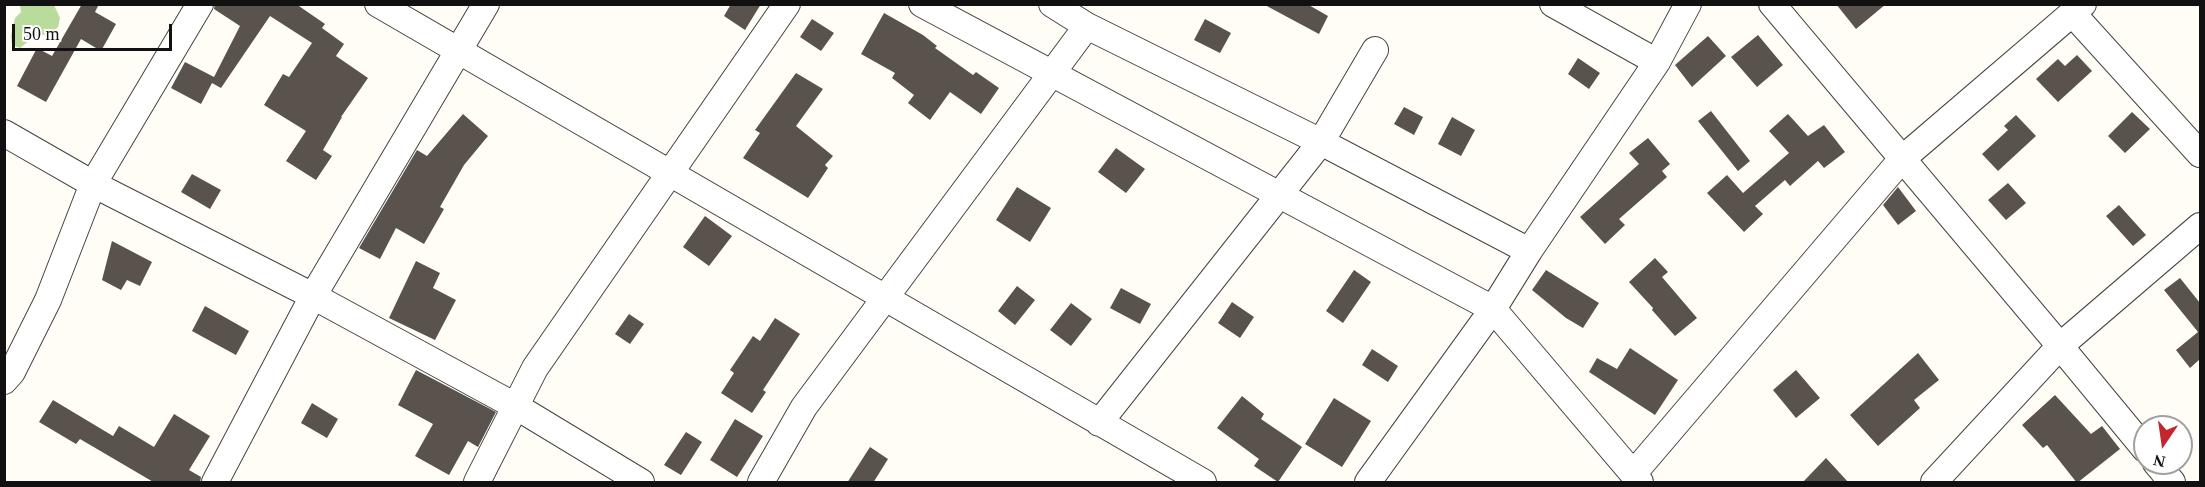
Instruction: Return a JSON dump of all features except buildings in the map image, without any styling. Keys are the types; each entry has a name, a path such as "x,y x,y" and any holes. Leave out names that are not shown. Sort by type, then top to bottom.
{"street":[{"path":"4,381 12,372 48,300 93,184 200,4"},
{"path":"378,4 1203,483"},
{"path":"215,483 313,296 486,4"},
{"path":"477,483 535,368 787,4"},
{"path":"922,4 1493,309 1637,478 1902,159 2078,9 2200,154"},
{"path":"1052,4 1087,26 1321,142 1529,250"},
{"path":"1553,4 1657,62"},
{"path":"1368,483 1493,309 1529,250 1657,62 1688,4"},
{"path":"1772,4 2133,434"},
{"path":"761,483 804,407 1087,26"},
{"path":"1099,423 1321,142 1375,50"},
{"path":"4,133 93,184 313,296 517,407 641,483"},
{"path":"1934,483 2060,346 2200,226"}],"green space":[{"path":"20,5 54,5 60,18 58,27 51,33 34,37 20,48 12,45 11,36 15,18 21,12"}]}
